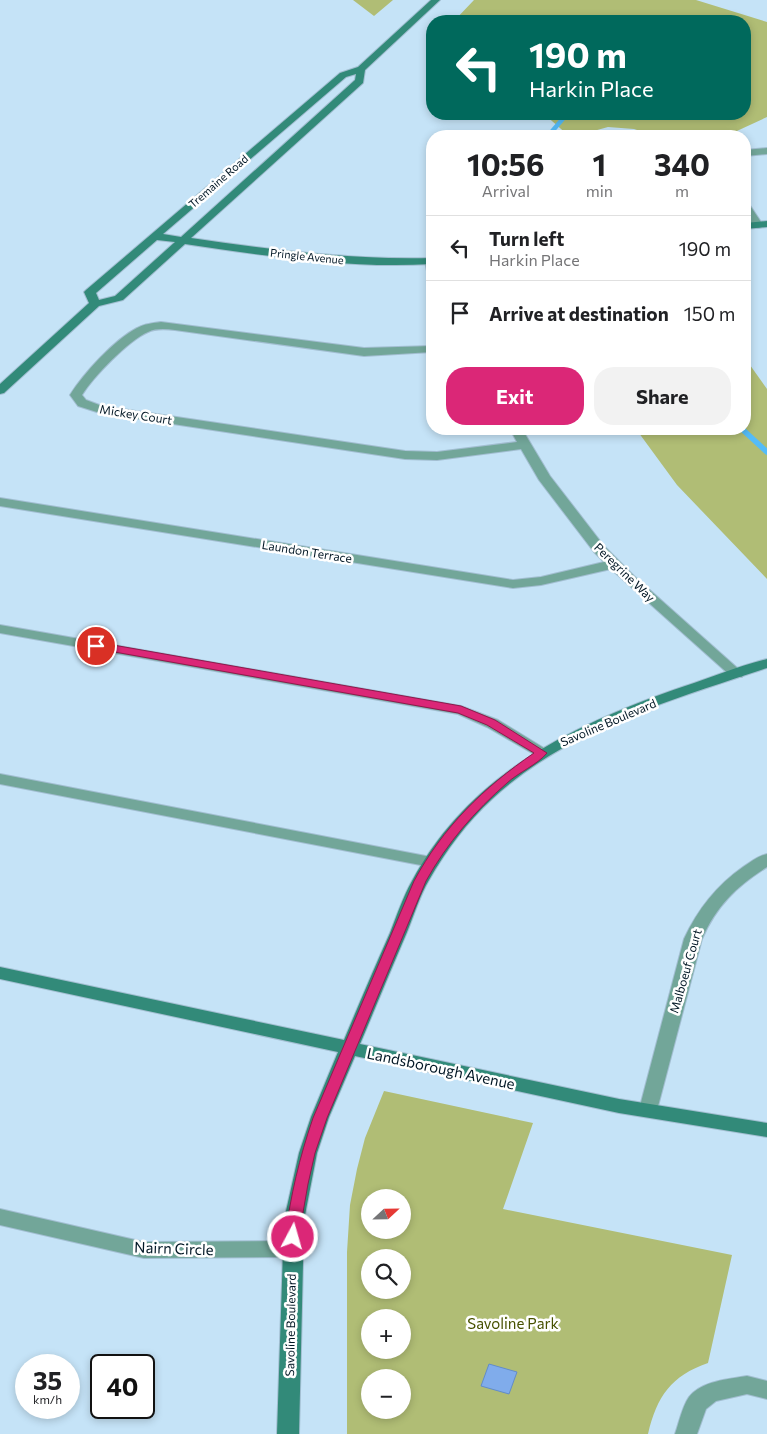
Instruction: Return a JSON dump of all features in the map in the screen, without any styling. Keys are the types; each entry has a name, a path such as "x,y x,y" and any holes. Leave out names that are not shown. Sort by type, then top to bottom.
{"main road":[{"name":"Tremaine Road","path":"95,304 90,292 343,75 361,69 436,0"},
{"name":"Tremaine Road","path":"0,390 95,304 119,298 360,81 361,69"},
{"name":"Pringle Avenue","path":"153,236 332,260 426,264"},
{"name":"Savoline Boulevard","path":"288,1434 294,1220 308,1153 349,1048 420,881 430,862 461,820 485,796 504,779 542,753 580,732 618,715 767,663"},
{"name":"Landsborough Avenue","path":"0,973 648,1110 767,1130"}],"street":[{"path":"751,152 767,151"},
{"path":"751,212 762,224"},
{"name":"Mickey Court","path":"426,349 364,352 173,326 158,326 136,334 82,383 76,394 82,402 100,409 405,455 436,456 524,445"},
{"name":"Peregrine Way","path":"519,435 544,476 599,549 613,564 737,674"},
{"name":"Laundon Terrace","path":"0,502 518,584 542,581 613,564"},
{"path":"0,629 461,710 491,722 542,753"},
{"path":"0,779 430,862"},
{"name":"Malboeuf Court","path":"648,1110 693,939 701,918 712,903 728,887 767,859"},
{"name":"Nairn Circle","path":"0,1217 144,1250 292,1249"},
{"path":"686,1434 697,1402 709,1394 746,1385 767,1390"}],"green space":[{"path":"353,0 393,0 374,16"},
{"path":"474,0 696,0 744,15 460,15"},
{"path":"751,17 767,22 767,117 739,130 637,130 608,127 597,130 562,130 551,120 751,120"},
{"path":"751,366 767,389 767,579 677,485 640,435 751,435"},
{"name":"Savoline Park","path":"384,1091 533,1123 503,1209 732,1255 708,1363 684,1374 668,1389 656,1409 648,1434 347,1434 347,1252 350,1205 365,1138"}],"building":[{"path":"489,1364 517,1372 509,1394 481,1386"}],"waterway":[{"path":"553,130 562,120"},
{"path":"749,435 767,452"}],"route":[{"path":"96,646 461,710 491,722 542,753 504,779 461,820 430,862 420,881 320,1118 300,1184 293,1237"}]}
